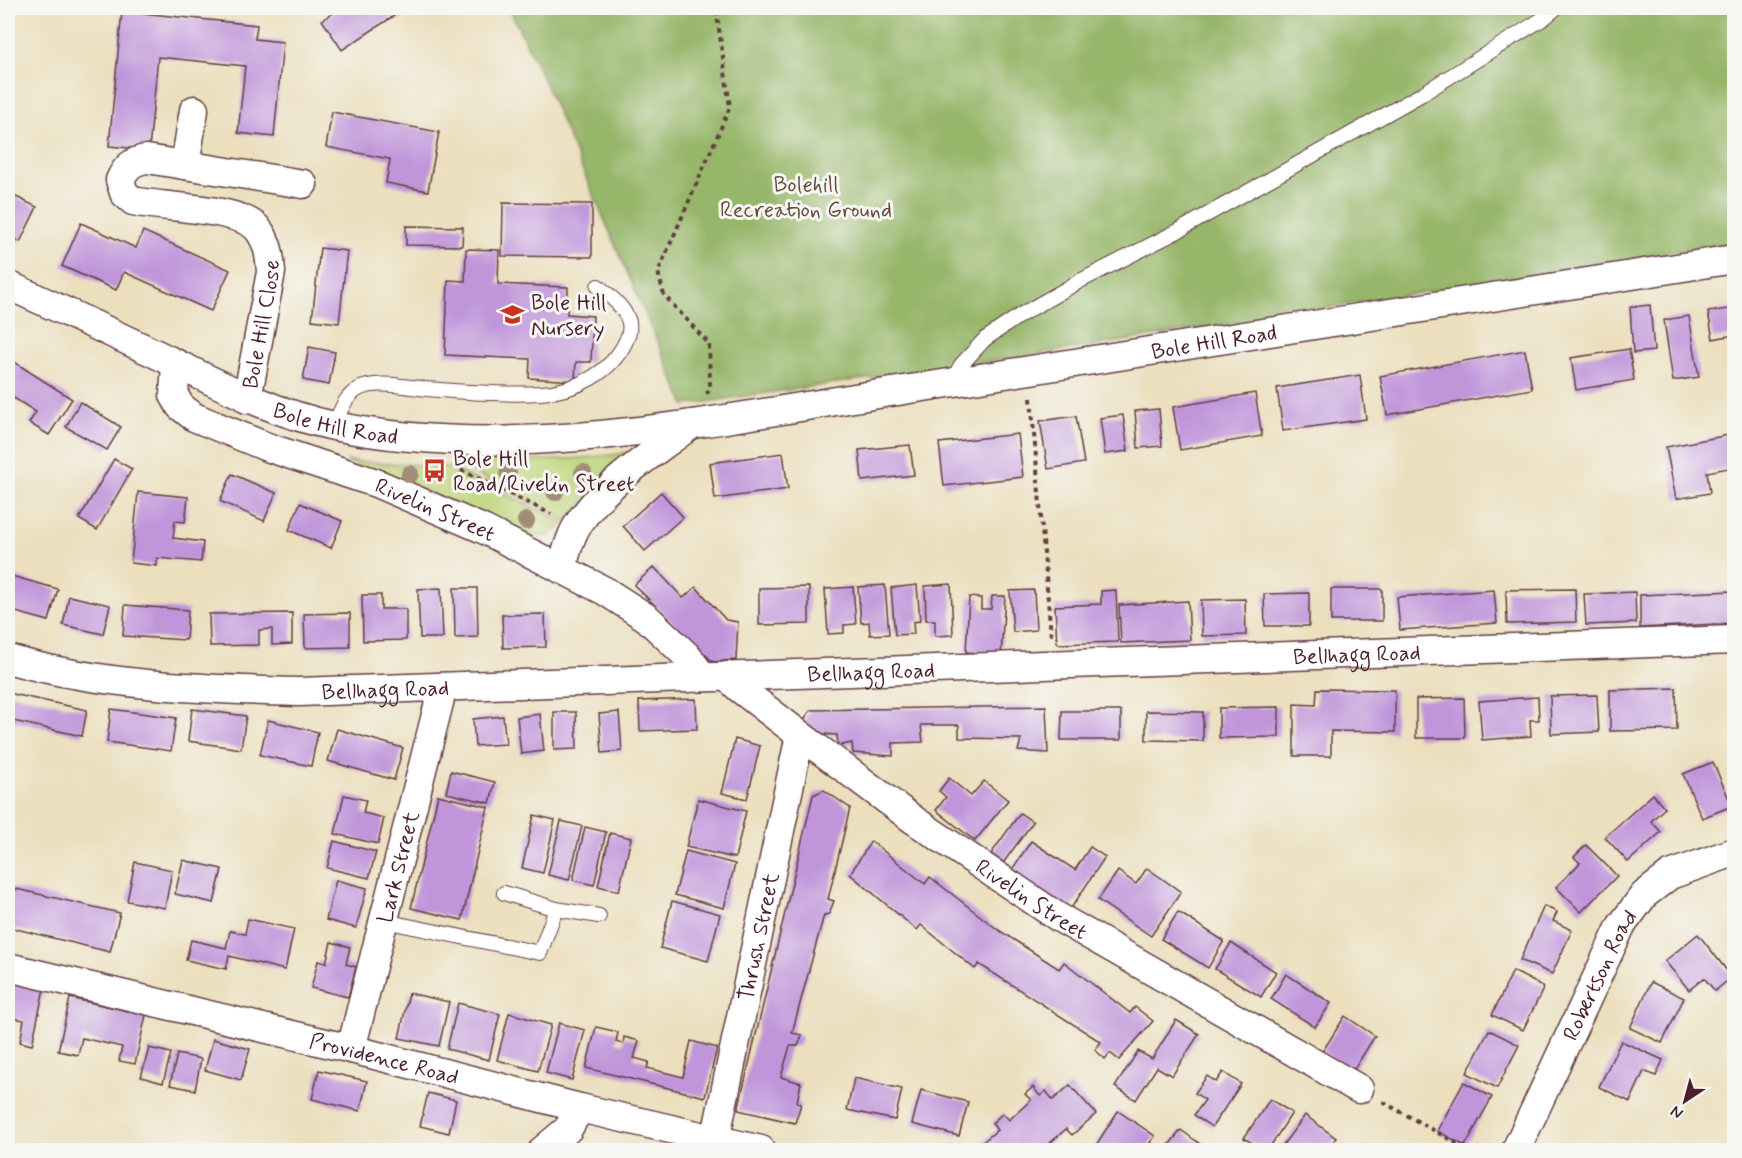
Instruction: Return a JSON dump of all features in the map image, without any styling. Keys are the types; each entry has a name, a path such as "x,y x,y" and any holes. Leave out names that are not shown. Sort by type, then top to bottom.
{"street":[{"path":"184,165 194,110"},
{"name":"Bole Hill Close","path":"247,399 271,272 270,255 264,240 256,228 233,215 133,201 124,193 120,180 125,170 135,160 147,159 303,184"},
{"name":"Bole Hill Road","path":"8,285 247,399 290,415 334,426 385,434 457,440 562,438 692,424 1734,259"},
{"name":"Rivelin Street","path":"176,364 174,395 180,406 194,417 267,447 376,483 483,529 605,591 646,618 687,656 715,676 739,688 914,820 1058,917 1359,1089"},
{"name":"Bole Hill Road","path":"561,569 576,527 611,486 692,424"},
{"name":"Bellhagg Road","path":"8,659 28,665 108,679 201,689 299,692 1734,640"},
{"name":"Lark Street","path":"351,1049 443,687"},
{"name":"Thrush Street","path":"713,1145 800,735"},
{"name":"Robertson Road","path":"1516,1150 1621,926 1644,895 1670,875 1734,852"},
{"name":"Providence Road","path":"8,967 351,1049 713,1145 761,1150"},
{"path":"543,1150 568,1129 580,1108"}],"lane":[{"path":"951,383 961,365 985,339 1022,314 1080,281 1178,231 1422,94 1544,18 1556,8"},
{"path":"334,426 343,404 354,392 367,386 384,385 467,392 543,393 579,384 602,373 620,353 630,332 627,315 598,285"},
{"path":"504,893 556,909 599,916"},
{"path":"384,921 540,953 556,909"}],"path":[{"path":"692,424 710,387 709,344 664,295 658,272 730,107 716,8"},
{"path":"1034,426 1053,664"},
{"path":"460,469 576,527"},
{"path":"1359,1089 1469,1150"}],"green space":[{"name":"Bolehill Recreation Ground","path":"509,8 1734,8 1734,242 1105,344 685,405 540,72"},
{"path":"637,450 567,520 451,461 566,459 616,455"},
{"path":"346,461 449,467 565,523 548,536 534,536"}],"building":[{"path":"341,8 406,8 342,50 322,20"},
{"path":"122,11 257,25 255,39 283,42 274,137 238,133 245,66 158,57 149,150 109,146"},
{"path":"332,112 439,132 428,191 386,183 390,159 326,147"},
{"path":"8,193 37,207 20,242 8,236"},
{"path":"503,203 592,204 592,257 502,256"},
{"path":"81,223 136,248 143,231 230,270 211,311 124,272 116,290 62,266"},
{"path":"406,226 463,227 462,246 406,245"},
{"path":"320,248 347,251 339,323 312,320"},
{"name":"Bole Hill Nursery","path":"466,249 499,250 498,284 568,287 567,314 593,316 591,362 576,362 575,381 529,378 530,359 445,355 448,280 465,281"},
{"path":"1650,305 1654,351 1633,353 1630,307"},
{"path":"1734,308 1734,335 1713,339 1708,312"},
{"path":"1689,316 1699,377 1673,381 1664,320"},
{"path":"309,347 335,352 329,385 303,380"},
{"path":"1629,349 1634,380 1576,390 1571,358"},
{"path":"1525,350 1532,389 1387,415 1380,376"},
{"path":"8,358 72,399 49,435 29,423 36,412 14,398 8,407"},
{"path":"1360,375 1366,419 1283,431 1277,388"},
{"path":"1255,393 1262,436 1180,450 1173,407"},
{"path":"80,402 121,427 107,450 66,427"},
{"path":"1159,409 1162,446 1138,448 1135,411"},
{"path":"1123,415 1128,451 1105,454 1100,418"},
{"path":"1076,416 1084,463 1048,469 1040,421"},
{"path":"1018,434 1023,477 944,486 939,443"},
{"path":"1734,434 1734,467 1707,472 1710,493 1676,499 1666,447"},
{"path":"910,445 914,475 862,481 859,450"},
{"path":"783,453 788,489 715,499 710,463"},
{"path":"114,459 132,469 97,530 79,519"},
{"path":"232,474 276,493 264,521 220,501"},
{"path":"138,492 188,497 185,522 175,521 173,538 203,542 201,562 157,558 157,566 131,563"},
{"path":"661,492 683,517 645,551 623,526"},
{"path":"300,503 342,521 331,548 289,530"},
{"path":"654,567 683,598 696,587 726,620 738,622 736,660 713,662 634,585"},
{"path":"8,575 58,589 49,621 8,610"},
{"path":"951,584 953,635 935,636 935,620 926,620 925,586"},
{"path":"885,585 889,634 870,635 869,622 861,623 858,587"},
{"path":"917,585 920,621 913,622 914,634 895,635 891,588"},
{"path":"809,587 809,624 759,625 759,588"},
{"path":"853,587 856,624 844,625 844,633 828,634 825,589"},
{"path":"441,588 443,638 420,638 418,589"},
{"path":"454,588 477,588 478,637 455,638"},
{"path":"1331,589 1382,589 1382,621 1331,621"},
{"path":"1575,589 1576,622 1507,624 1506,590"},
{"path":"1034,590 1036,630 1013,632 1010,591"},
{"path":"1116,590 1118,642 1057,644 1055,606 1101,604 1101,591"},
{"path":"1494,590 1497,623 1400,630 1397,597"},
{"path":"1734,591 1734,623 1640,628 1640,595"},
{"path":"1635,592 1636,623 1586,625 1584,594"},
{"path":"1309,593 1309,626 1265,626 1264,594"},
{"path":"362,595 381,595 381,609 406,609 406,640 363,641"},
{"path":"69,596 110,605 103,634 63,625"},
{"path":"992,596 1005,596 1001,655 966,652 969,597 981,598 981,609 991,609"},
{"path":"1245,599 1246,635 1202,636 1201,600"},
{"path":"1188,601 1190,640 1121,643 1119,605"},
{"path":"125,605 188,610 186,640 123,636"},
{"path":"292,613 292,644 272,645 272,629 259,630 259,645 210,646 209,614"},
{"path":"350,613 350,647 305,648 304,614"},
{"path":"545,614 546,647 503,648 502,615"},
{"path":"1676,688 1677,730 1610,731 1610,690"},
{"path":"1317,689 1395,690 1395,732 1331,731 1331,756 1294,756 1294,704 1316,705"},
{"path":"8,693 87,710 82,736 8,720"},
{"path":"1597,695 1599,732 1551,734 1550,696"},
{"path":"1538,697 1539,720 1530,720 1531,736 1482,740 1479,701"},
{"path":"1464,698 1465,738 1416,738 1416,699"},
{"path":"696,699 697,729 640,731 639,701"},
{"path":"1046,706 1048,753 1018,751 1021,739 959,738 959,725 921,725 923,742 893,743 893,756 853,753 852,743 838,746 837,735 804,733 805,718 811,710"},
{"path":"1279,707 1279,737 1219,738 1219,708"},
{"path":"111,709 176,718 171,751 107,742"},
{"path":"192,709 246,716 241,749 188,741"},
{"path":"1062,711 1121,711 1121,740 1061,740"},
{"path":"1146,711 1203,712 1203,741 1146,740"},
{"path":"554,712 576,712 577,749 554,750"},
{"path":"619,712 622,751 602,753 599,714"},
{"path":"540,714 544,751 521,754 517,717"},
{"path":"503,716 506,744 475,746 473,719"},
{"path":"268,720 318,732 311,766 260,755"},
{"path":"337,729 403,748 394,780 328,761"},
{"path":"735,739 760,746 747,799 722,793"},
{"path":"1713,762 1732,806 1702,818 1683,774"},
{"path":"451,771 495,782 490,803 446,793"},
{"path":"949,778 971,796 984,781 1008,800 975,841 936,810 946,797 939,791"},
{"path":"824,790 850,808 828,899 834,901 829,914 824,915 792,1033 802,1035 798,1046 790,1046 781,1077 801,1083 797,1102 801,1104 795,1123 738,1110 813,795"},
{"path":"1653,794 1665,808 1651,821 1661,832 1628,862 1605,837"},
{"path":"344,795 366,800 363,813 384,818 378,844 335,834"},
{"path":"438,795 488,807 462,920 411,908"},
{"path":"698,799 746,811 735,858 686,847"},
{"path":"1020,813 1033,822 998,870 986,861"},
{"path":"534,815 555,820 543,873 522,868"},
{"path":"561,821 582,826 569,880 548,875"},
{"path":"585,827 606,832 594,885 573,880"},
{"path":"610,833 631,838 619,891 598,886"},
{"path":"334,841 376,852 369,878 327,868"},
{"path":"871,841 925,884 930,877 997,929 1059,969 1064,962 1130,1013 1135,1007 1153,1021 1119,1060 1110,1053 1105,1059 1095,1050 1101,1042 979,964 975,969 921,925 917,930 850,874"},
{"path":"1031,841 1075,870 1090,847 1105,857 1068,913 1009,874"},
{"path":"1586,845 1617,876 1581,912 1556,887 1580,863 1574,857"},
{"path":"686,851 735,864 724,908 675,895"},
{"path":"183,860 222,869 214,903 175,894"},
{"path":"135,862 172,870 165,908 127,901"},
{"path":"1147,868 1181,892 1151,936 1098,900 1118,871 1136,884"},
{"path":"336,880 367,888 356,928 326,920"},
{"path":"8,887 120,913 110,952 8,927"},
{"path":"672,901 720,914 708,961 660,948"},
{"path":"1544,906 1557,912 1553,921 1572,930 1552,974 1520,960"},
{"path":"1178,912 1224,941 1208,968 1161,939"},
{"path":"248,919 294,929 285,970 229,956 226,969 186,960 191,940 226,948 230,931 245,934"},
{"path":"1698,934 1732,977 1715,991 1704,978 1689,990 1665,961"},
{"path":"331,942 350,947 346,964 356,967 348,997 311,988 318,961 326,963"},
{"path":"1231,943 1276,972 1261,997 1215,969"},
{"path":"1513,971 1544,987 1523,1030 1492,1015"},
{"path":"1286,974 1331,1003 1315,1027 1271,999"},
{"path":"8,976 45,984 32,1045 20,1042 24,1020 8,1017"},
{"path":"1651,982 1684,998 1662,1043 1630,1028"},
{"path":"409,993 449,1002 439,1046 399,1038"},
{"path":"70,998 146,1015 135,1064 119,1061 122,1047 82,1038 78,1055 58,1051"},
{"path":"458,1003 500,1014 489,1060 447,1049"},
{"path":"509,1013 551,1025 538,1071 497,1060"},
{"path":"1345,1016 1375,1036 1353,1071 1322,1052"},
{"path":"1176,1020 1199,1034 1172,1076 1157,1067 1136,1100 1115,1087 1138,1051 1152,1059"},
{"path":"559,1023 585,1030 572,1080 546,1073"},
{"path":"596,1027 618,1032 616,1042 623,1044 624,1037 639,1041 634,1058 649,1062 647,1068 683,1077 691,1041 717,1048 705,1097 586,1068"},
{"path":"1489,1030 1519,1045 1497,1088 1467,1073"},
{"path":"213,1039 250,1049 241,1080 205,1070"},
{"path":"1621,1041 1663,1060 1656,1076 1644,1071 1630,1102 1599,1087"},
{"path":"149,1048 171,1053 163,1083 141,1077"},
{"path":"177,1054 201,1059 195,1090 170,1085"},
{"path":"319,1070 367,1081 360,1111 312,1099"},
{"path":"1223,1072 1241,1084 1212,1127 1194,1115 1205,1100 1195,1093 1207,1076 1216,1082"},
{"path":"854,1078 902,1089 895,1120 847,1110"},
{"path":"1464,1082 1492,1097 1465,1146 1437,1131"},
{"path":"1070,1085 1096,1114 1072,1135 1066,1129 1042,1150 973,1150 997,1130 992,1123 1003,1113 1009,1120 1031,1100 1025,1094 1033,1087 1040,1096 1046,1091 1053,1100"},
{"path":"921,1090 968,1102 959,1136 912,1124"},
{"path":"428,1093 456,1100 449,1133 420,1126"},
{"path":"1270,1099 1292,1113 1268,1150 1263,1150 1244,1138"},
{"path":"1118,1111 1155,1136 1145,1150 1104,1150 1096,1145"},
{"path":"1305,1115 1336,1138 1327,1150 1279,1150"},
{"path":"1181,1130 1203,1146 1199,1150 1165,1150"},
{"path":"1584,1143 1597,1150 1580,1150"}],"place":[{"name":"Bole Hill Nursery","path":"513,315"},
{"name":"Bole Hill Road/Rivelin Street","path":"435,471"}]}
